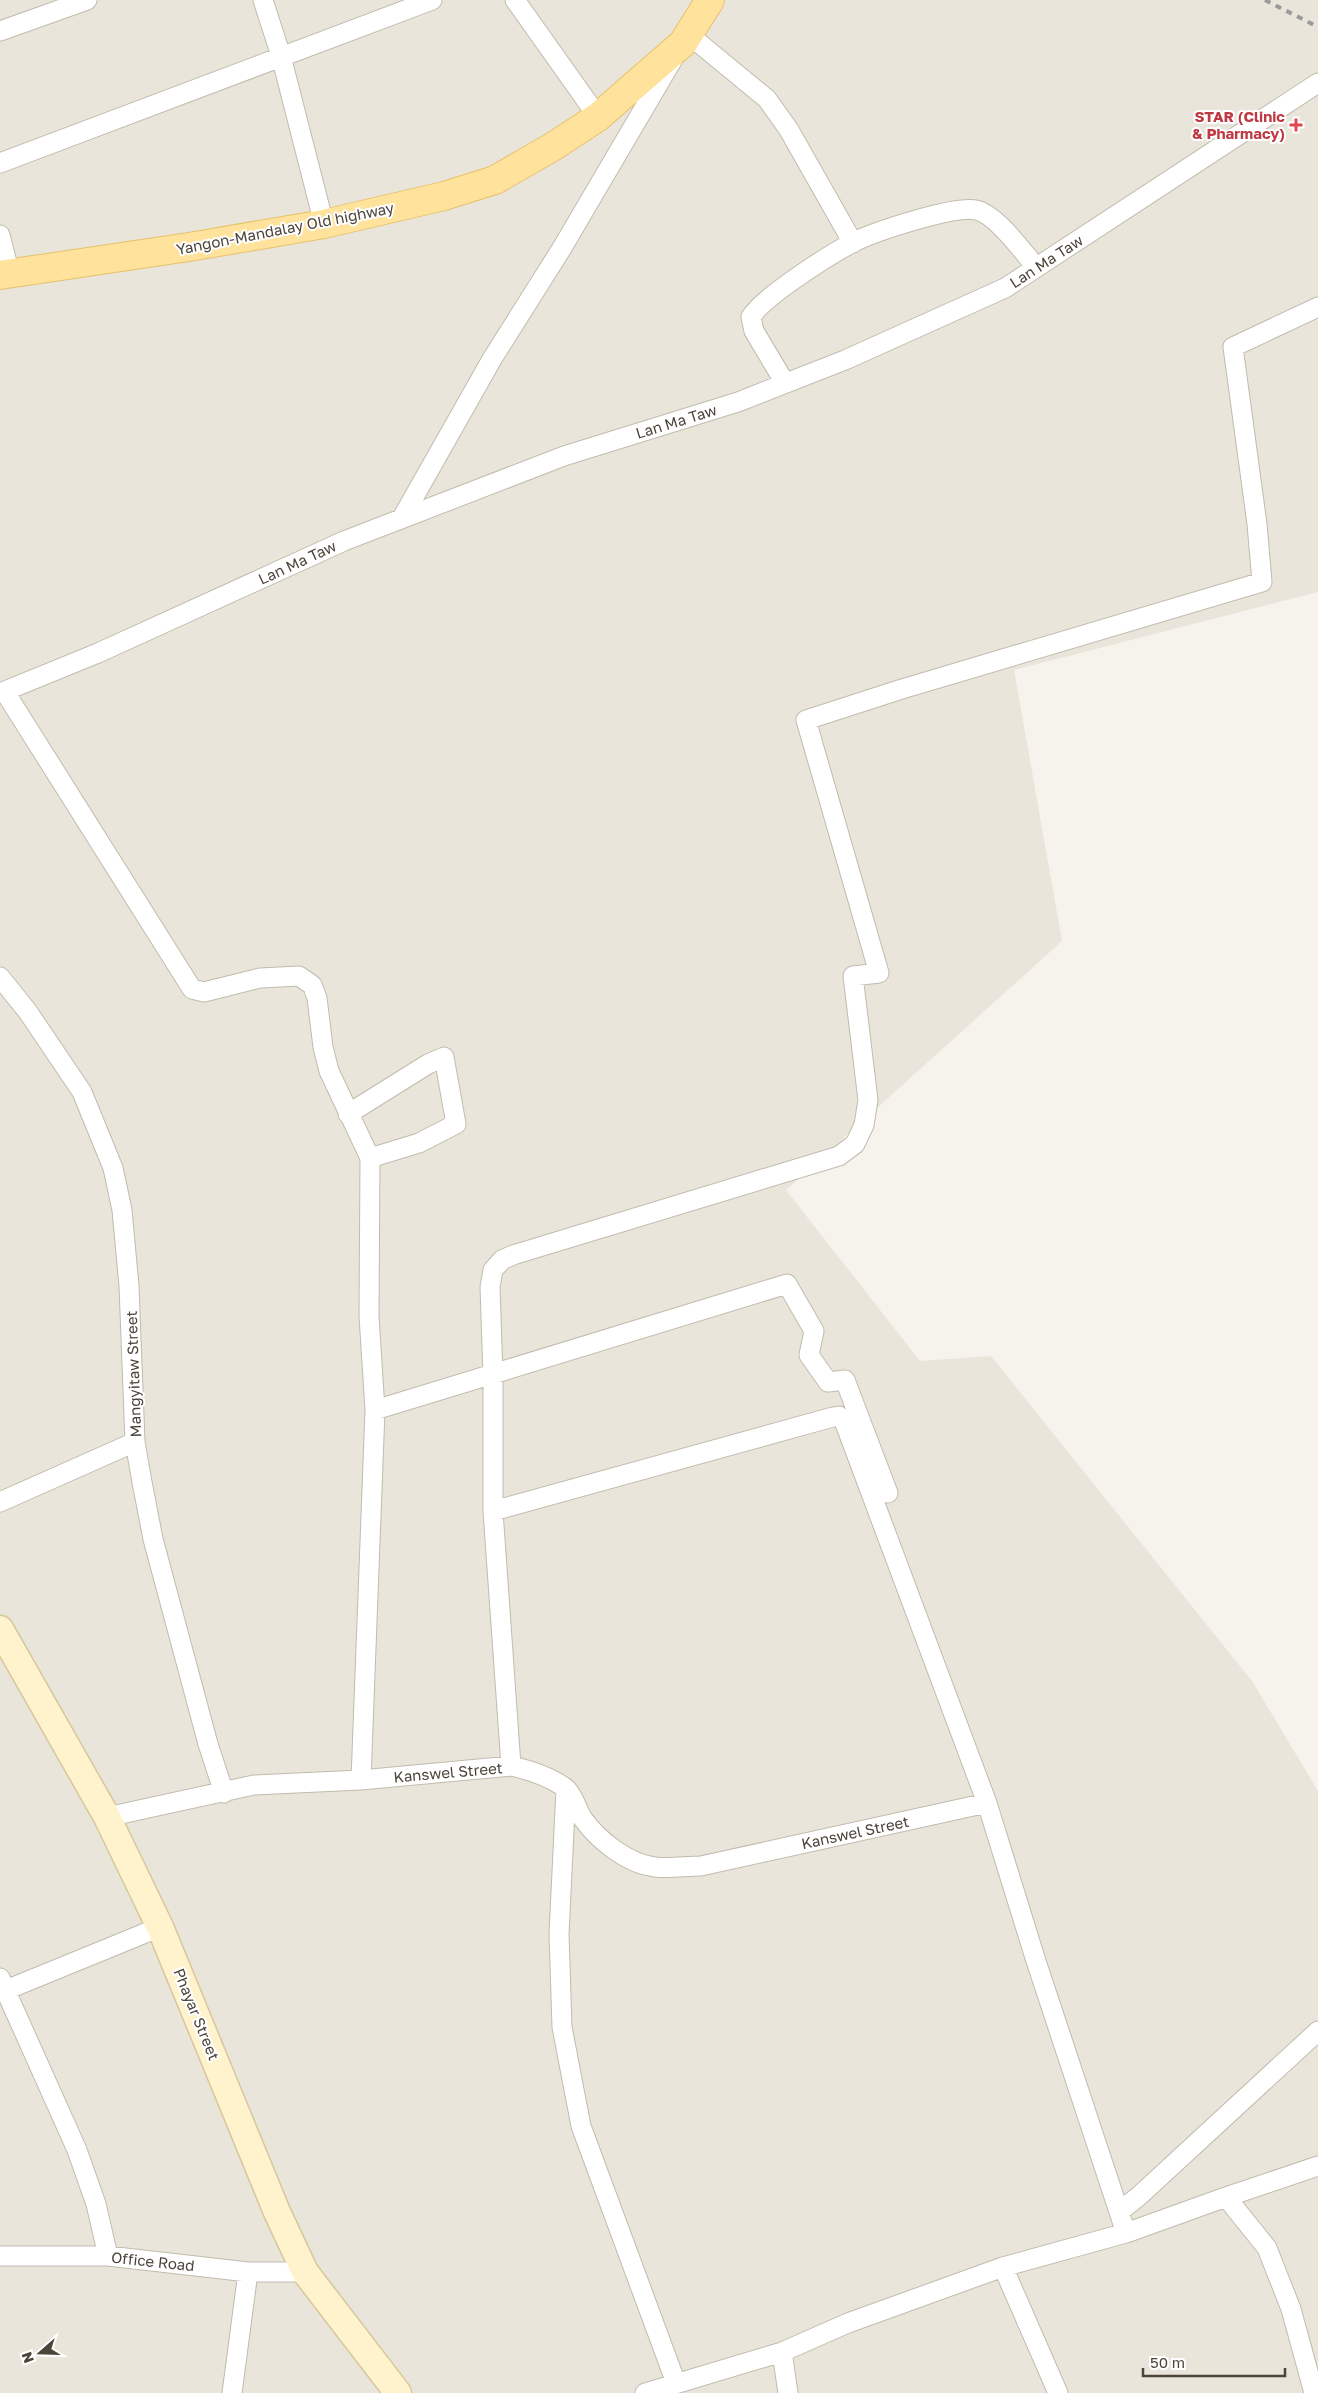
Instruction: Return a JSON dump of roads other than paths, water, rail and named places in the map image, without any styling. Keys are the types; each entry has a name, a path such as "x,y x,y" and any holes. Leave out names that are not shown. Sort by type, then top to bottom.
{"main road":[{"name":"Yangon-Mandalay Old highway","path":"5,274 189,247 324,224 434,198 495,180 554,146 598,117 685,39 710,0"}],"street":[{"path":"0,31 86,0"},
{"path":"262,0 281,56 324,224"},
{"path":"0,163 432,0"},
{"path":"515,0 598,117"},
{"path":"402,518 492,360 567,240 685,39 768,99 789,130 853,243"},
{"name":"Lan Ma Taw","path":"2,693 98,653 344,541 564,456 738,402 845,360 996,292 1318,84"},
{"path":"786,383 754,331 751,317 764,302 853,243 898,225 962,209 977,210 992,219 1036,267"},
{"path":"0,235 5,274"},
{"path":"511,1766 493,1511 493,1375 490,1287 493,1270 502,1260 839,1156 855,1144 861,1132 868,1100 853,976 879,973 806,720 902,689 1262,582 1257,524 1233,347 1318,307"},
{"path":"2,693 192,989 204,992 260,978 299,976 312,985 327,1063 348,1114 370,1158 369,1316 375,1410 361,1780"},
{"name":"Mangyitaw Street","path":"0,976 28,1012 82,1092 113,1168 122,1210 129,1286 135,1442 153,1539 208,1744 224,1793"},
{"path":"348,1114 428,1064 444,1057 456,1124 419,1143 370,1158"},
{"path":"375,1410 787,1284 814,1331 809,1355 828,1382 845,1380 888,1493"},
{"path":"493,1511 839,1416 848,1429 987,1804 1036,1961 1126,2233"},
{"path":"0,1502 135,1442"},
{"name":"Phayar Street","path":"0,1629 107,1817 160,1927 277,2212 306,2272 398,2393"},
{"name":"Kanswel Street","path":"107,1817 254,1785 361,1780 511,1766 533,1771 566,1788 583,1820 600,1837 614,1849 635,1861 655,1867 701,1866 987,1804"},
{"path":"566,1788 559,1934 562,2028 572,2087 581,2126 676,2383"},
{"path":"108,2256 96,2204 77,2150 3,1984 160,1927"},
{"path":"1120,2211 1139,2196 1318,2031"},
{"path":"645,2393 782,2352 848,2323 1003,2267 1126,2233 1226,2196 1318,2166"},
{"path":"1226,2196 1267,2248 1291,2309 1314,2393"},
{"name":"Office Road","path":"0,2256 108,2256 248,2272 306,2272"},
{"path":"1003,2267 1058,2393"},
{"path":"232,2393 248,2272"},
{"path":"782,2352 788,2393"}],"railway":[{"path":"1265,0 1318,27"}],"place":[{"name":"STAR (Clinic & Pharmacy)","path":"1296,125"}]}
